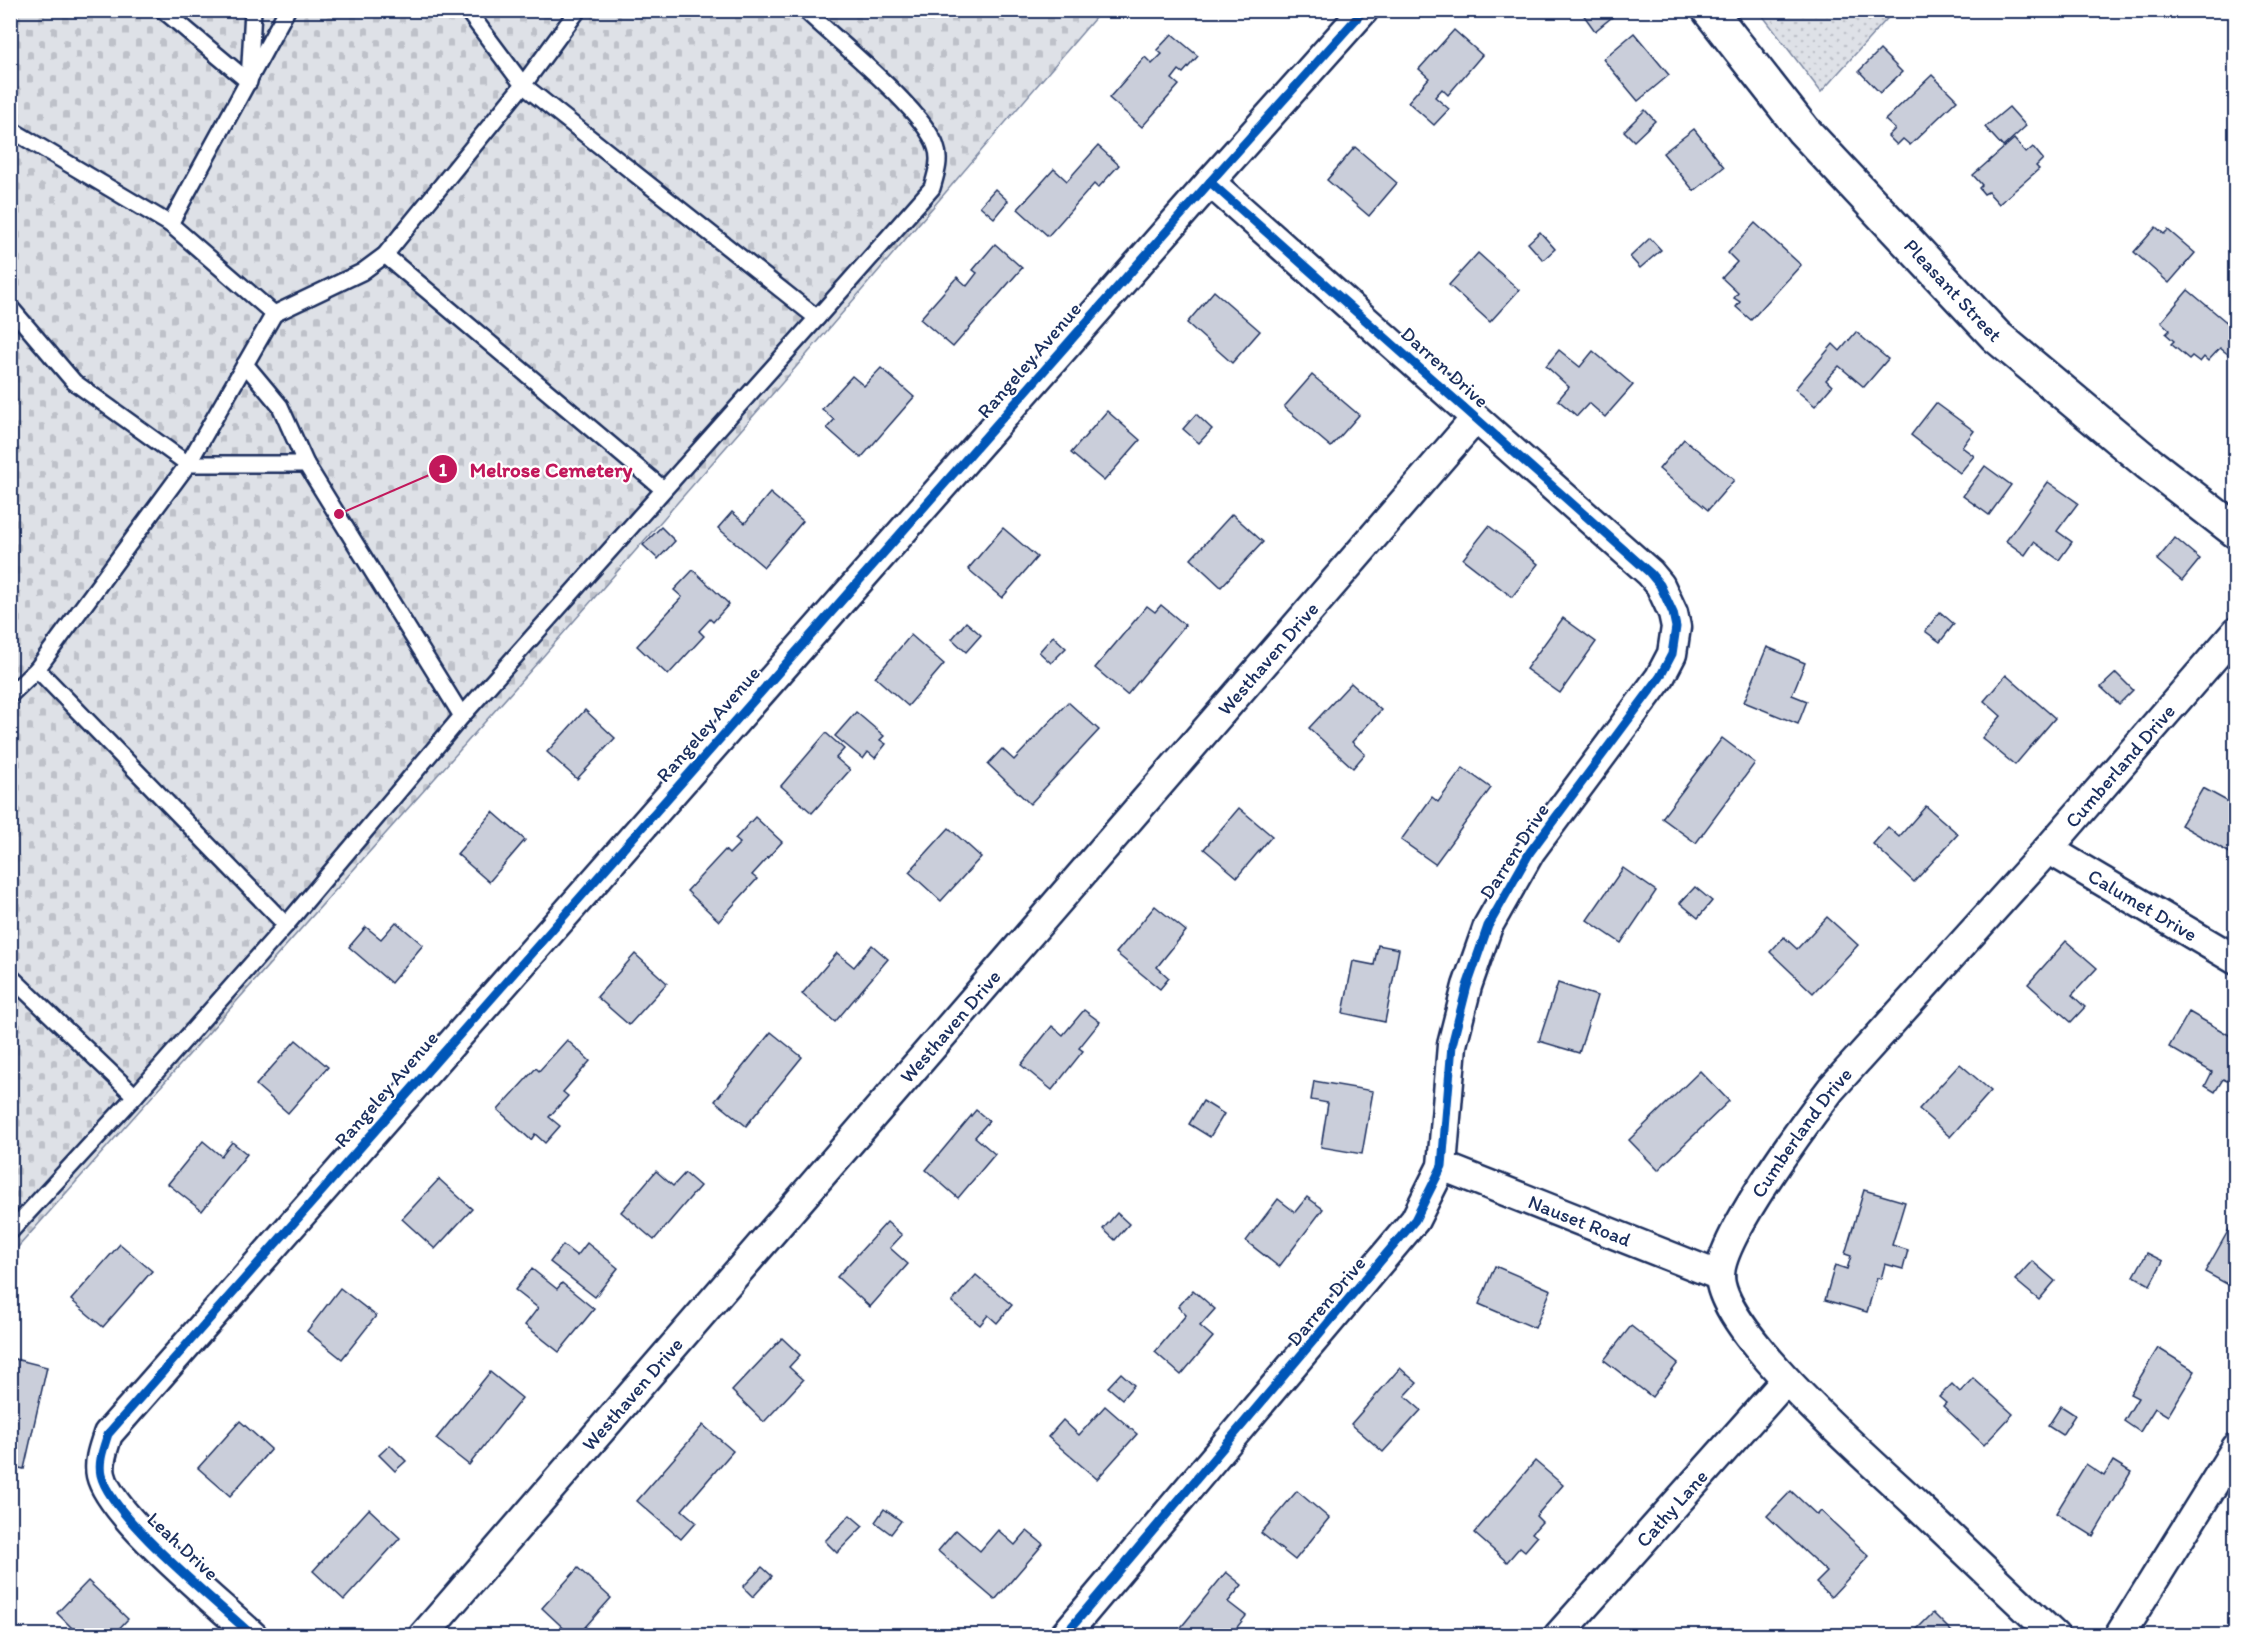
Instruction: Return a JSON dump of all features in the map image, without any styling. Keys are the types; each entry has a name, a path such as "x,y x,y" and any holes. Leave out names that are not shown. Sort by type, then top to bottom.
{"main road":[{"name":"Pleasant Street","path":"1709,10 1803,130 1996,336 2148,463 2235,531"}],"street":[{"name":"Rangeley Avenue","path":"101,1474 101,1455 108,1434 123,1414 1364,10"},
{"name":"Darren Drive","path":"1064,1635 1402,1239 1425,1205 1442,1166 1452,1045 1470,976 1488,926 1530,852 1660,678 1672,654 1676,627 1667,599 1650,573 1210,182"},
{"name":"Westhaven Drive","path":"423,1635 1475,418"},
{"name":"Cumberland Drive","path":"1720,1276 1725,1253 1737,1228 1808,1119 1873,1041 2048,849 2235,632"},
{"name":"Calumet Drive","path":"2048,849 2235,960"},
{"name":"Nauset Road","path":"1442,1166 1720,1276"},
{"path":"1720,1276 1727,1302 1786,1380 2055,1635"},
{"name":"Cathy Lane","path":"1558,1635 1786,1380"},
{"path":"2119,1635 2235,1448"},
{"name":"Leah Drive","path":"101,1474 107,1493 122,1513 253,1635"}],"lane":[{"path":"163,10 249,81"},
{"path":"249,81 253,10"},
{"path":"170,224 287,10"},
{"path":"467,10 524,86 817,318"},
{"path":"10,695 37,669 188,465 274,314 362,272 385,255 524,86 578,10"},
{"path":"10,1232 135,1096 286,925 462,716 932,188 938,158 930,132 913,111 804,10"},
{"path":"10,129 170,224 274,314"},
{"path":"385,255 663,489"},
{"path":"10,307 74,382 188,465 306,464"},
{"path":"244,364 280,406 306,464 462,716"},
{"path":"37,669 286,925"},
{"path":"10,976 135,1096"}],"green space":[{"path":"11,11 1101,11 796,367 539,661 11,1255"},
{"path":"1759,11 1894,11 1821,92"}],"building":[{"path":"1580,10 1615,10 1617,13 1595,31"},
{"path":"1454,30 1482,55 1448,95 1442,89 1435,97 1449,109 1434,125 1408,102 1429,78 1419,69"},
{"path":"1634,33 1669,75 1638,101 1603,59"},
{"path":"1172,34 1198,56 1183,73 1179,70 1172,79 1179,85 1142,127 1109,98 1145,57 1152,64 1162,54 1157,50"},
{"path":"1880,50 1902,72 1880,93 1859,71"},
{"path":"1932,75 1957,100 1910,145 1903,139 1897,145 1888,136 1895,129 1885,120"},
{"path":"2009,107 2026,126 2003,147 1985,127"},
{"path":"1645,110 1655,121 1634,141 1624,131"},
{"path":"1694,129 1724,167 1694,191 1663,153"},
{"path":"2014,139 2026,153 2033,147 2043,159 2036,166 2039,169 1999,204 1988,192 1984,194 1979,188 1982,185 1973,175"},
{"path":"1098,146 1119,165 1098,188 1094,184 1048,236 1018,209 1054,169 1067,181"},
{"path":"1355,147 1397,183 1369,216 1327,180"},
{"path":"995,189 1008,201 994,218 980,206"},
{"path":"1755,223 1801,265 1751,320 1736,307 1740,302 1734,298 1738,293 1722,278 1737,262 1728,253"},
{"path":"2156,227 2164,234 2168,230 2195,253 2169,283 2134,252"},
{"path":"1540,232 1555,249 1543,260 1528,243"},
{"path":"1650,238 1661,250 1640,268 1630,257"},
{"path":"995,244 1022,268 953,347 920,319 957,277 967,286 977,273 973,270"},
{"path":"1478,253 1519,290 1490,322 1449,285"},
{"path":"2188,290 2236,330 2236,347 2229,355 2220,348 2208,361 2204,357 2200,362 2192,356 2189,359 2171,344 2174,341 2166,334 2170,330 2161,322"},
{"path":"1214,291 1260,331 1232,363 1187,323"},
{"path":"1856,332 1888,359 1864,387 1839,366 1826,380 1832,386 1815,406 1795,389 1833,344 1840,351"},
{"path":"1559,350 1580,367 1593,351 1633,385 1605,417 1589,403 1577,416 1558,400 1569,387 1546,366"},
{"path":"881,368 914,397 861,458 827,428 834,420 822,409 852,376 864,386"},
{"path":"1312,375 1359,415 1331,447 1284,407"},
{"path":"1936,403 1974,431 1962,447 1974,456 1960,473 1911,435"},
{"path":"1107,411 1140,440 1104,481 1071,453"},
{"path":"1196,414 1212,429 1199,443 1183,429"},
{"path":"1684,439 1734,480 1708,510 1659,469"},
{"path":"1985,466 2011,485 1989,515 1963,496"},
{"path":"2048,482 2078,503 2057,531 2072,542 2059,560 2034,542 2025,555 2006,541"},
{"path":"770,493 803,521 764,567 718,528 732,512 745,523"},
{"path":"1232,514 1263,542 1221,587 1191,559"},
{"path":"1489,526 1538,564 1512,597 1463,559"},
{"path":"661,527 675,541 658,559 643,545"},
{"path":"1003,528 1037,557 1002,598 968,569"},
{"path":"2175,538 2200,559 2182,581 2157,560"},
{"path":"693,570 729,604 713,622 710,619 699,631 704,636 668,675 637,646 682,597 674,590"},
{"path":"1161,605 1185,625 1127,695 1095,668 1147,606 1155,612"},
{"path":"1940,612 1954,624 1940,642 1925,631"},
{"path":"1563,618 1596,642 1560,693 1526,669"},
{"path":"966,622 981,635 966,652 952,639"},
{"path":"911,635 944,664 908,706 875,677"},
{"path":"1053,636 1066,648 1051,663 1039,652"},
{"path":"1767,647 1805,663 1792,695 1807,701 1798,724 1744,702"},
{"path":"2116,673 2133,690 2119,704 2101,687"},
{"path":"2006,675 2055,718 2015,765 1982,738 2001,716 1984,701"},
{"path":"1351,683 1381,710 1352,742 1365,754 1353,768 1309,728"},
{"path":"1068,702 1099,730 1030,804 988,764 1002,749 1014,760"},
{"path":"585,710 615,738 577,779 547,752"},
{"path":"856,712 884,736 880,740 886,744 875,758 868,752 863,759 835,736"},
{"path":"826,733 844,749 836,758 850,770 812,813 781,786"},
{"path":"1722,738 1755,763 1696,843 1662,818"},
{"path":"1463,768 1491,788 1435,864 1401,840 1432,797 1438,802"},
{"path":"2203,788 2236,806 2235,856 2181,825"},
{"path":"1926,806 1958,834 1914,882 1873,844 1888,827 1899,837"},
{"path":"1239,808 1272,836 1237,877 1204,849"},
{"path":"493,812 525,840 489,882 457,854"},
{"path":"755,817 782,842 752,875 757,879 719,921 687,891 725,850 729,854 740,843 735,839"},
{"path":"949,828 981,857 941,901 909,872"},
{"path":"1623,868 1656,891 1621,943 1587,920"},
{"path":"1695,887 1712,901 1698,918 1680,903"},
{"path":"1155,906 1186,931 1157,967 1169,978 1160,989 1116,953"},
{"path":"1827,917 1858,945 1813,993 1770,952 1784,937 1797,949"},
{"path":"396,922 423,945 391,983 349,947 366,927 381,939"},
{"path":"2066,941 2097,968 2072,995 2085,1007 2071,1022 2028,984"},
{"path":"872,945 888,959 835,1022 802,994 837,953 854,967"},
{"path":"1378,945 1399,949 1385,1022 1343,1013 1353,961 1374,965"},
{"path":"635,954 667,983 629,1025 597,997"},
{"path":"1558,983 1597,996 1579,1053 1539,1041"},
{"path":"1084,1010 1100,1022 1079,1048 1083,1051 1052,1090 1021,1065 1052,1026 1063,1035"},
{"path":"2189,1012 2236,1039 2236,1067 2227,1081 2223,1079 2215,1092 2205,1086 2212,1072 2169,1047"},
{"path":"771,1032 802,1057 746,1126 715,1101"},
{"path":"296,1040 328,1067 288,1113 256,1085"},
{"path":"567,1040 590,1061 563,1092 568,1096 549,1117 560,1126 545,1143 535,1134 531,1140 498,1110 536,1068 539,1071"},
{"path":"1960,1064 1991,1091 1950,1137 1919,1109"},
{"path":"1700,1071 1729,1101 1658,1170 1629,1140"},
{"path":"1314,1081 1373,1091 1362,1154 1321,1147 1328,1103 1311,1100"},
{"path":"1203,1101 1224,1114 1210,1137 1189,1124"},
{"path":"976,1110 989,1121 975,1137 995,1154 958,1198 926,1170"},
{"path":"203,1141 221,1156 232,1142 247,1154 202,1211 168,1184"},
{"path":"656,1171 673,1186 685,1173 700,1186 654,1240 621,1212"},
{"path":"439,1179 472,1209 435,1249 402,1219"},
{"path":"1864,1190 1905,1202 1892,1245 1908,1250 1903,1269 1885,1264 1881,1279 1877,1278 1867,1312 1825,1300 1835,1265 1847,1269 1851,1256 1845,1254"},
{"path":"1307,1197 1323,1209 1279,1267 1246,1241 1278,1199 1295,1212"},
{"path":"1117,1213 1129,1224 1115,1240 1103,1229"},
{"path":"2236,1217 2236,1289 2205,1272"},
{"path":"887,1222 902,1235 890,1248 908,1264 870,1307 837,1277"},
{"path":"587,1243 618,1268 595,1297 550,1262 563,1245 577,1256"},
{"path":"120,1244 152,1271 103,1327 71,1300"},
{"path":"2147,1253 2163,1261 2150,1285 2134,1276"},
{"path":"2032,1261 2055,1281 2039,1300 2015,1280"},
{"path":"1495,1266 1551,1290 1535,1328 1479,1304"},
{"path":"532,1269 557,1289 562,1283 594,1309 559,1352 525,1325 538,1308 515,1290"},
{"path":"976,1275 1012,1305 997,1323 988,1315 980,1325 952,1302"},
{"path":"340,1288 376,1316 342,1359 307,1331"},
{"path":"1193,1290 1215,1309 1200,1326 1213,1337 1181,1375 1155,1352 1186,1315 1178,1307"},
{"path":"1631,1326 1678,1363 1652,1397 1604,1360"},
{"path":"782,1338 800,1355 789,1367 803,1380 764,1422 732,1391"},
{"path":"2158,1348 2195,1371 2168,1416 2155,1408 2140,1432 2124,1421 2138,1398 2130,1394"},
{"path":"11,1358 47,1367 24,1469 10,1466"},
{"path":"1400,1368 1417,1383 1405,1396 1421,1410 1383,1452 1351,1424"},
{"path":"490,1372 522,1398 469,1465 436,1439"},
{"path":"1121,1373 1134,1385 1122,1399 1108,1387"},
{"path":"1973,1378 2013,1414 1984,1445 1943,1406 1946,1403 1939,1397 1952,1384 1960,1392"},
{"path":"1105,1406 1137,1434 1097,1479 1048,1437 1063,1420 1079,1435"},
{"path":"2061,1406 2075,1415 2062,1435 2048,1426"},
{"path":"240,1421 271,1449 230,1496 198,1468"},
{"path":"703,1425 733,1451 682,1510 696,1522 681,1539 637,1501"},
{"path":"390,1445 406,1461 395,1471 379,1455"},
{"path":"1535,1461 1563,1485 1536,1516 1542,1522 1532,1533 1537,1537 1525,1551 1520,1547 1507,1562 1474,1533"},
{"path":"2113,1461 2131,1472 2093,1536 2056,1513 2086,1464 2104,1476"},
{"path":"1297,1491 1329,1518 1295,1560 1261,1533"},
{"path":"1791,1491 1817,1515 1821,1511 1869,1556 1831,1597 1816,1583 1827,1572 1767,1516"},
{"path":"369,1509 400,1538 344,1600 313,1571"},
{"path":"884,1509 901,1521 891,1534 875,1522"},
{"path":"850,1515 863,1526 837,1553 825,1541"},
{"path":"956,1530 980,1551 998,1530 1015,1545 1027,1531 1043,1544 995,1600 938,1551"},
{"path":"762,1567 772,1576 753,1597 743,1587"},
{"path":"578,1568 611,1598 577,1636 572,1636 542,1608"},
{"path":"1226,1572 1242,1585 1228,1602 1246,1616 1230,1636 1184,1636 1178,1631"},
{"path":"88,1581 128,1619 112,1636 80,1636 57,1613"},
{"path":"1933,1613 1956,1636 1910,1636"},
{"path":"891,1630 898,1636 886,1636"}],"cycle path":[{"path":"253,1636 167,1558 124,1513 109,1492 101,1475 100,1465 108,1434 1364,10"},
{"path":"1064,1636 1415,1220 1442,1166 1452,1045 1467,986 1488,926 1530,852 1660,677 1672,654 1676,627 1673,613 1660,585 1650,573 1210,182"}],"place":[{"name":"Melrose Cemetery","path":"339,514"}]}
